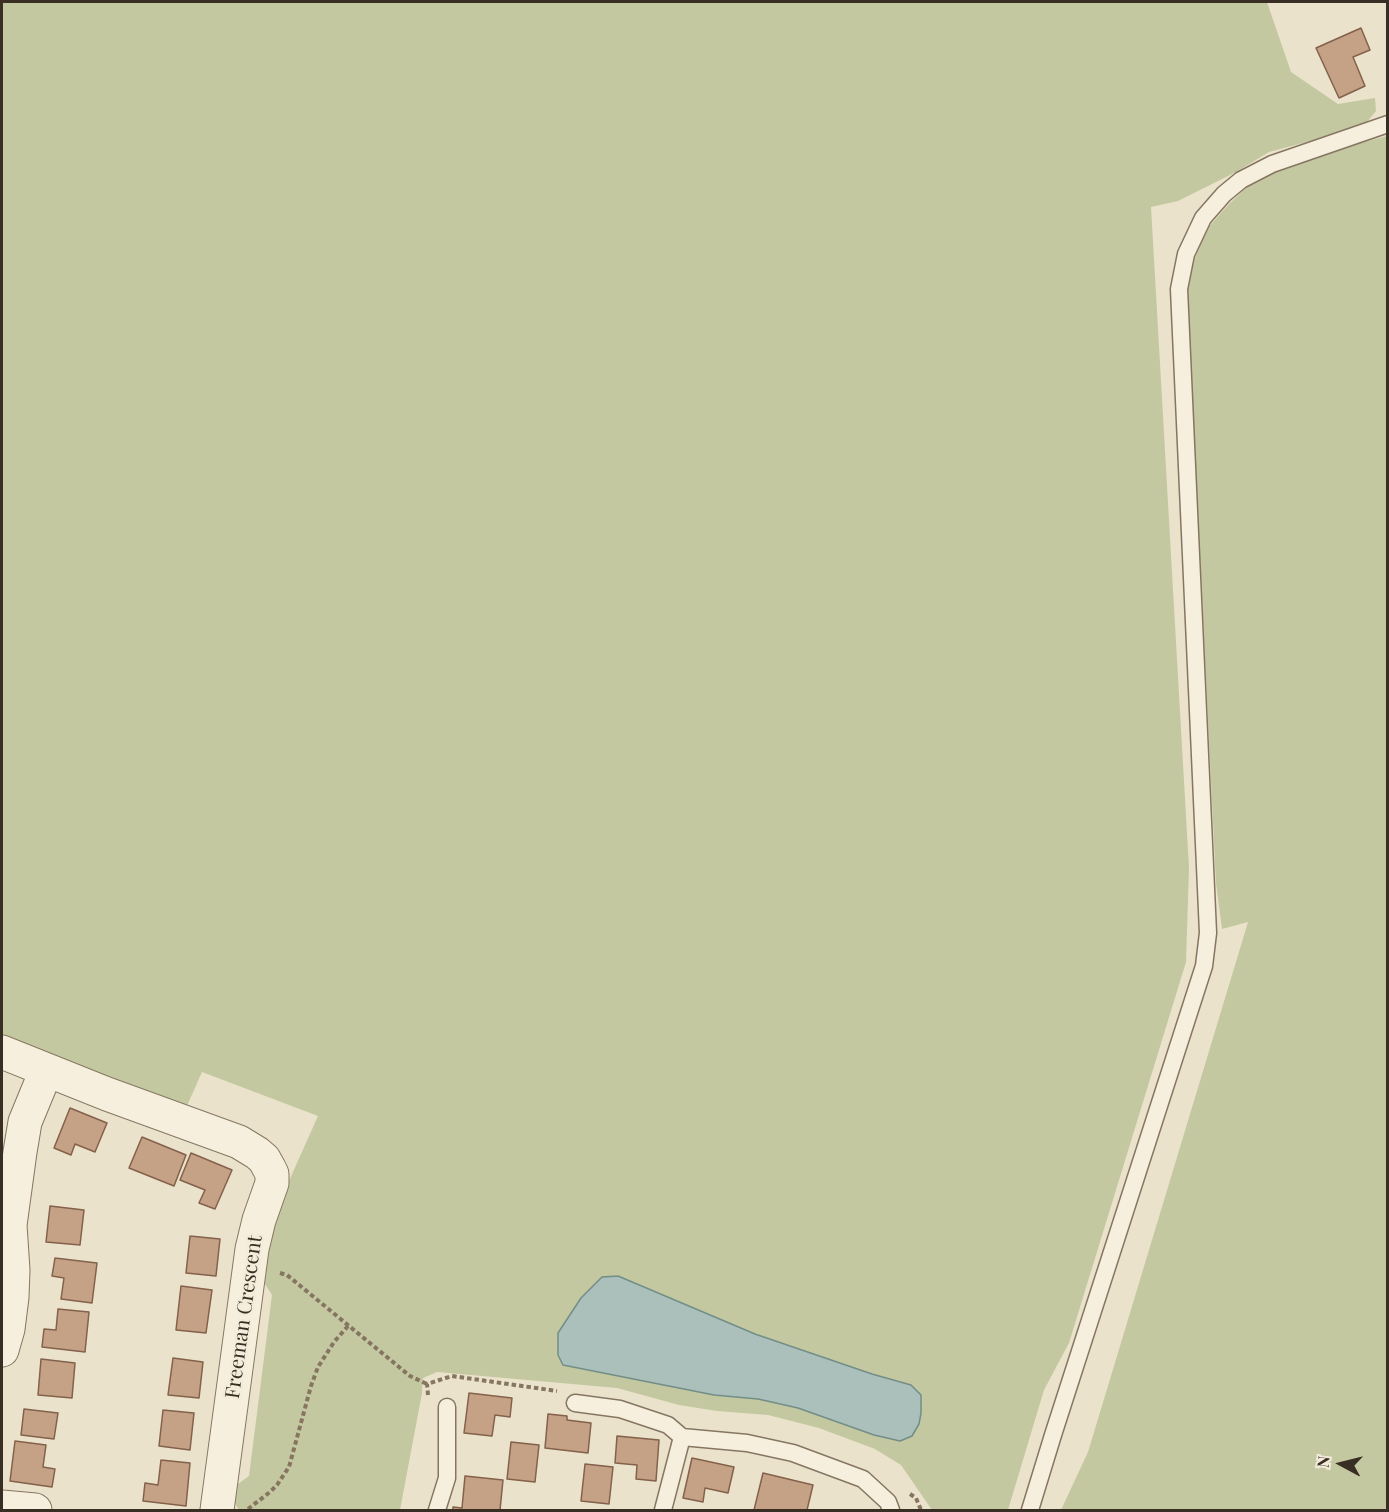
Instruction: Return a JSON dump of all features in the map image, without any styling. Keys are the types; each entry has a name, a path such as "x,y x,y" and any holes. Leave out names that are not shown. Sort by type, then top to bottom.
{"street":[{"name":"Freeman Crescent","path":"2,1052 46,1071 239,1142 264,1159 272,1174 272,1183 259,1220 249,1267 217,1510"},
{"path":"2,1350 8,1329 12,1297 10,1225 20,1152 25,1122 46,1071"},
{"path":"2,1507 34,1510"}],"lane":[{"path":"1030,1510 1204,966 1208,933 1179,290 1186,254 1203,218 1224,194 1241,180 1272,164 1388,124"},
{"path":"575,1403 620,1409 668,1425 682,1437 747,1443 792,1452 863,1479 888,1502 891,1510"},
{"path":"437,1510 447,1478 447,1407"},
{"path":"663,1510 682,1437"}],"path":[{"path":"249,1267 287,1275 410,1376 427,1384"},
{"path":"246,1510 277,1485 289,1467 318,1367 334,1342 348,1326"}],"green space":[{"path":"2,2 1267,2 1291,72 1338,104 1375,98 1376,111 1363,127 1269,152 1236,172 1178,201 1151,207 1189,868 1186,962 1069,1343 1044,1390 1008,1510 932,1510 901,1465 875,1449 819,1428 768,1415 679,1405 617,1388 437,1372 423,1378 400,1510 239,1510 235,1504 238,1484 249,1476 272,1295 263,1281 272,1219 318,1116 202,1072 186,1108 2,1039"},
{"path":"1387,136 1387,1510 1061,1510 1088,1452 1248,922 1222,929 1216,883 1187,294 1192,265 1206,230 1247,187 1276,172"}],"water":[{"path":"618,1276 755,1334 911,1385 921,1395 919,1424 912,1436 900,1441 874,1435 798,1408 758,1399 714,1395 563,1365 558,1355 558,1333 581,1298 602,1277"}],"building":[{"path":"1361,28 1370,50 1353,57 1365,86 1339,98 1316,48"},
{"path":"70,1108 107,1123 95,1152 75,1144 71,1155 54,1148"},
{"path":"142,1137 186,1155 174,1186 129,1168"},
{"path":"191,1153 232,1170 215,1209 199,1203 205,1190 180,1180"},
{"path":"50,1206 84,1210 80,1245 46,1242"},
{"path":"190,1236 220,1239 216,1276 186,1273"},
{"path":"55,1258 97,1263 92,1303 61,1299 64,1278 52,1276"},
{"path":"181,1286 212,1290 206,1333 176,1330"},
{"path":"58,1309 89,1312 85,1352 42,1347 44,1329 56,1330"},
{"path":"173,1358 203,1362 199,1398 168,1395"},
{"path":"41,1359 75,1363 72,1398 38,1395"},
{"path":"469,1393 512,1398 510,1417 495,1415 492,1436 464,1433"},
{"path":"24,1409 58,1413 54,1439 21,1435"},
{"path":"163,1410 194,1413 190,1450 159,1446"},
{"path":"548,1414 567,1416 567,1420 591,1423 588,1453 545,1448"},
{"path":"617,1436 659,1440 656,1481 636,1479 637,1465 615,1463"},
{"path":"15,1441 46,1445 43,1467 55,1469 52,1487 10,1481"},
{"path":"511,1442 539,1445 535,1482 507,1479"},
{"path":"692,1458 734,1467 728,1493 705,1488 703,1502 683,1498"},
{"path":"161,1460 190,1463 186,1506 143,1501 145,1483 158,1485"},
{"path":"585,1464 613,1467 609,1504 581,1501"},
{"path":"763,1473 813,1485 807,1510 754,1510"},
{"path":"465,1476 503,1480 500,1510 453,1510 453,1507 462,1508"}]}
